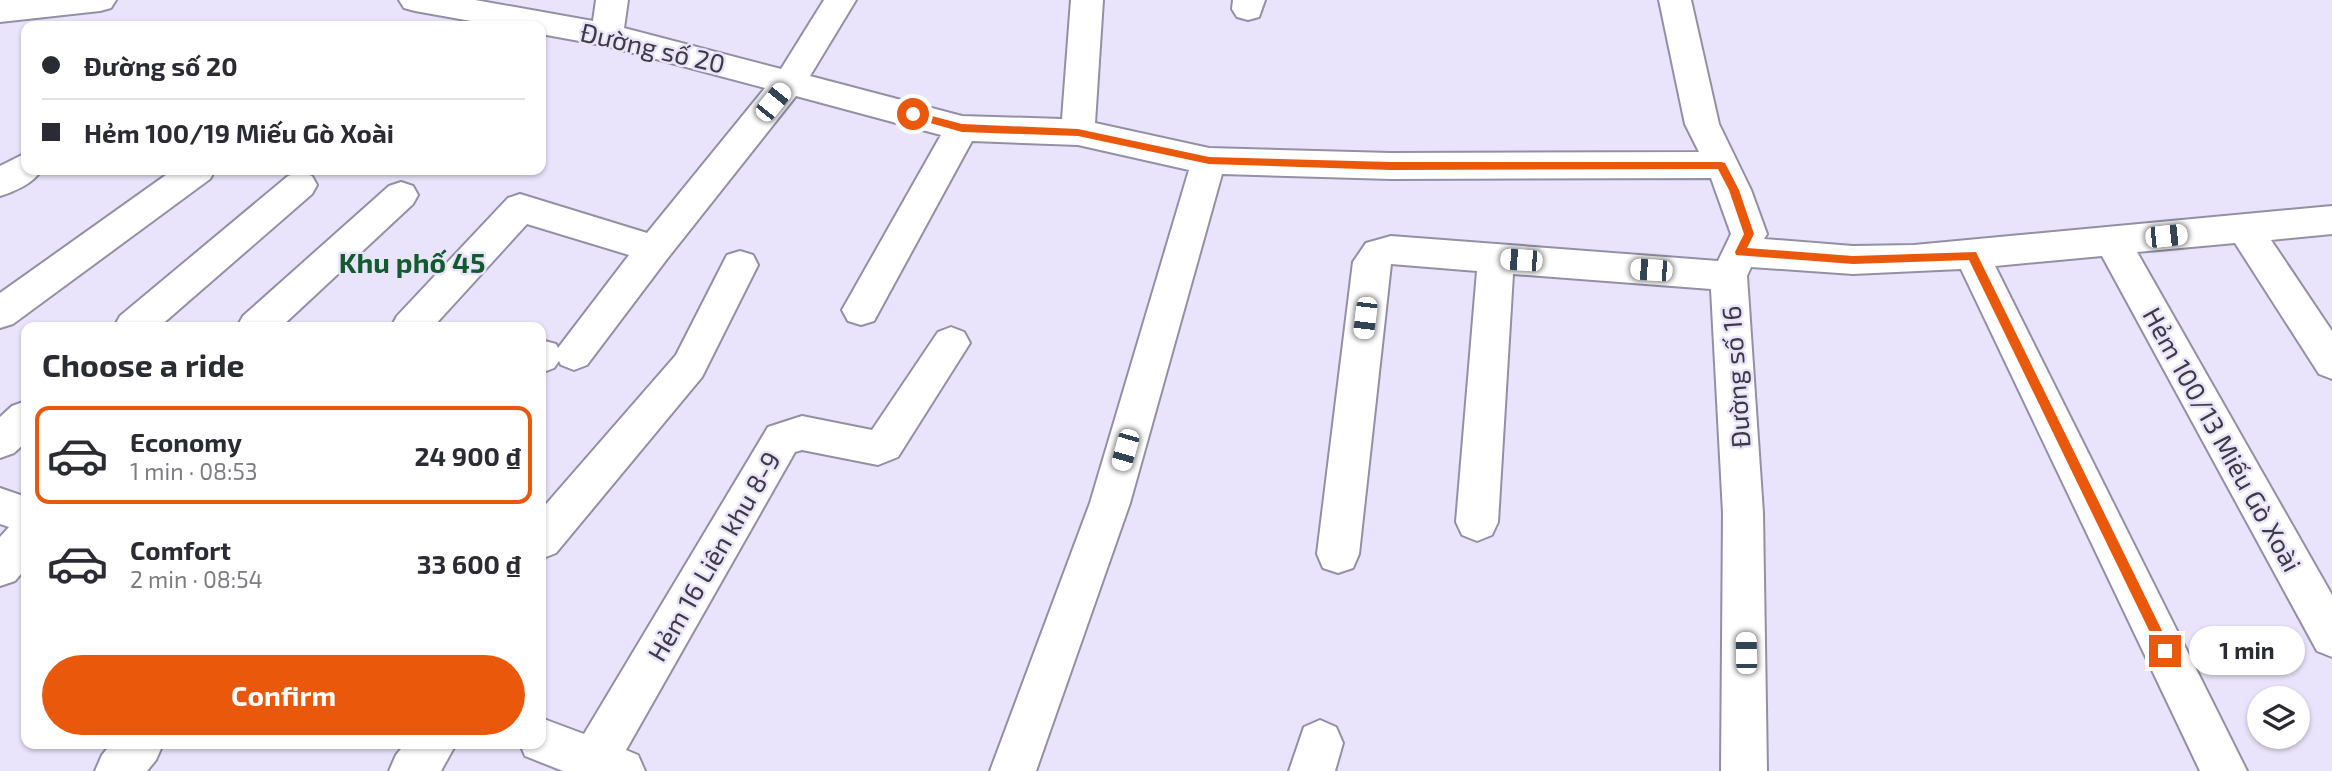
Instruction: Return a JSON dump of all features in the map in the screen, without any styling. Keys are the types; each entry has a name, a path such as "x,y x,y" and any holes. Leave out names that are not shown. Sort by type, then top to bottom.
{"street":[{"path":"0,11 100,0"},
{"name":"Đường số 20","path":"415,0 534,21"},
{"path":"607,34 612,0"},
{"path":"553,355 654,249 790,81 840,0"},
{"path":"1078,132 1087,0"},
{"name":"Đường số 16","path":"1675,0 1702,124 1734,190 1749,234 1735,264 1743,513 1744,771"},
{"name":"Đường số 20","path":"546,23 607,34 962,128 1078,132 1209,161 1391,166 1721,166"},
{"path":"861,310 962,128"},
{"path":"1013,771 1110,503 1209,161"},
{"path":"0,183 21,169"},
{"path":"0,313 191,175"},
{"path":"139,322 300,185"},
{"path":"261,322 401,195"},
{"path":"415,322 520,208 654,249"},
{"path":"1338,554 1371,262 1379,253 1391,250 1496,258 1735,264 1853,260 1972,255 2332,220"},
{"path":"2244,228 2332,363"},
{"name":"Hẻm 100/13 Miếu Gò Xoài","path":"2113,242 2332,636"},
{"path":"1972,255 2224,771"},
{"path":"1478,522 1496,258"},
{"path":"546,534 689,366 740,265"},
{"name":"Hẻm 16 Liên khu 8-9","path":"608,766 782,439 802,433 878,448 884,445 951,343"},
{"path":"0,440 21,422"},
{"path":"0,506 21,513"},
{"path":"0,567 21,544"},
{"path":"546,742 608,766"},
{"path":"118,771 136,749"},
{"path":"412,771 429,749"}],"district":[{"name":"Khu phố 45","path":"412,262"}],"route":[{"path":"913,114 962,128 1078,132 1209,161 1391,166 1721,166 1734,190 1749,234 1740,252 1853,260 1972,255 2165,651"}]}
